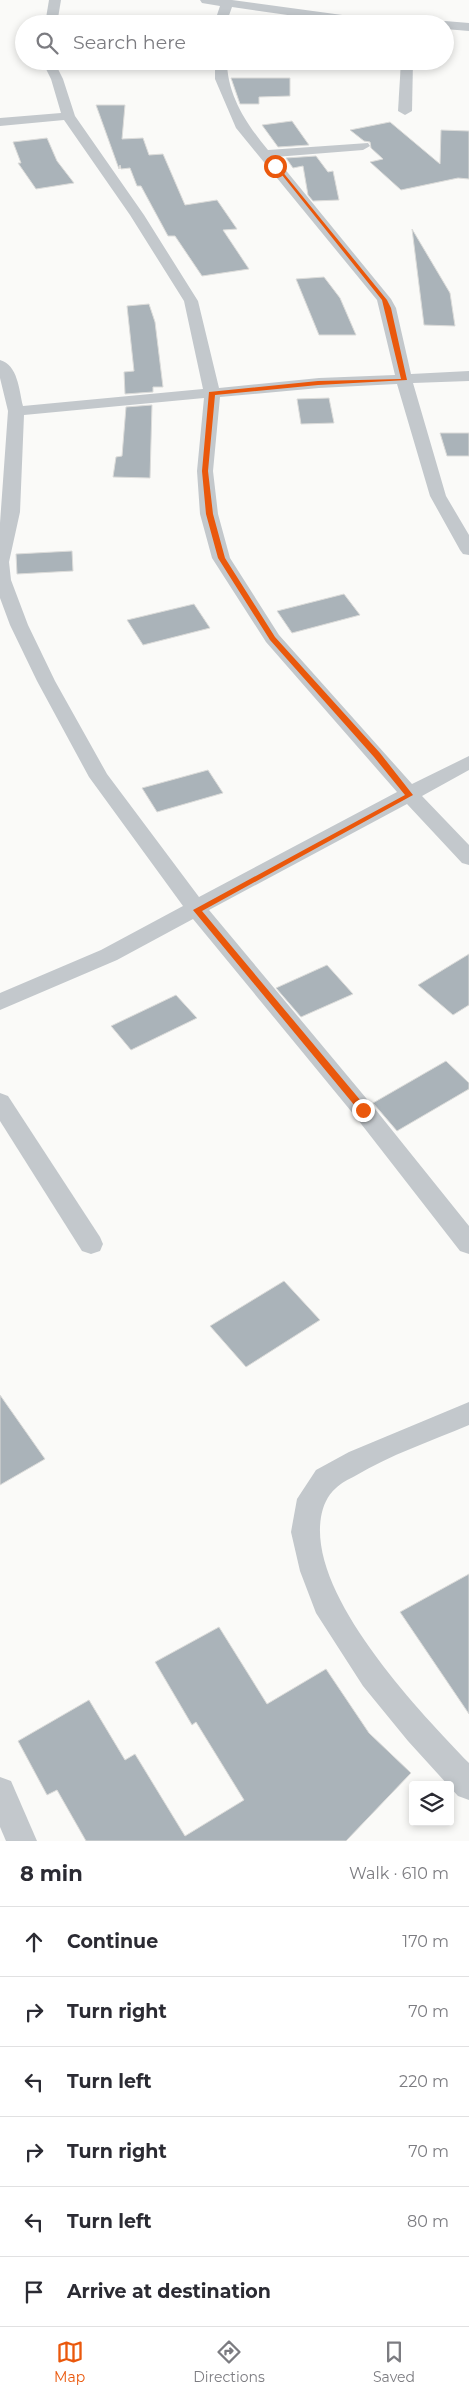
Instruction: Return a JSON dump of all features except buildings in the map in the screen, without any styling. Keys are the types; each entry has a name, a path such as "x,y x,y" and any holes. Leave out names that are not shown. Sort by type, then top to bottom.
{"street":[{"path":"52,15 55,0"},
{"path":"206,0 314,15"},
{"path":"246,6 259,0"},
{"path":"282,0 293,12"},
{"path":"223,15 227,4"},
{"path":"454,26 469,27"},
{"path":"52,70 68,116 137,215 191,301 212,393 205,471 209,514 222,558 272,638 377,755 410,795 469,858"},
{"path":"222,70 222,79 243,128 344,248 384,300 388,308 404,380 438,496 469,550"},
{"path":"405,111 407,70"},
{"path":"0,122 68,116"},
{"path":"264,154 363,146"},
{"path":"0,365 6,370 16,411 6,458 11,512 0,562 10,627 46,681 99,777 197,910 363,1110 469,1244"},
{"path":"16,411 318,383 469,376"},
{"path":"0,1002 109,955 197,910 469,762"},
{"path":"0,1102 91,1244"},
{"path":"469,1413 358,1460 326,1479 311,1499 304,1532 314,1571 326,1604 373,1676 418,1731 469,1786"},
{"path":"0,1792 22,1841"}],"route":[{"path":"275,166 344,248 384,300 388,308 404,380 318,383 212,393 205,471 209,514 222,558 272,638 377,755 410,795 197,910 363,1110"}]}
